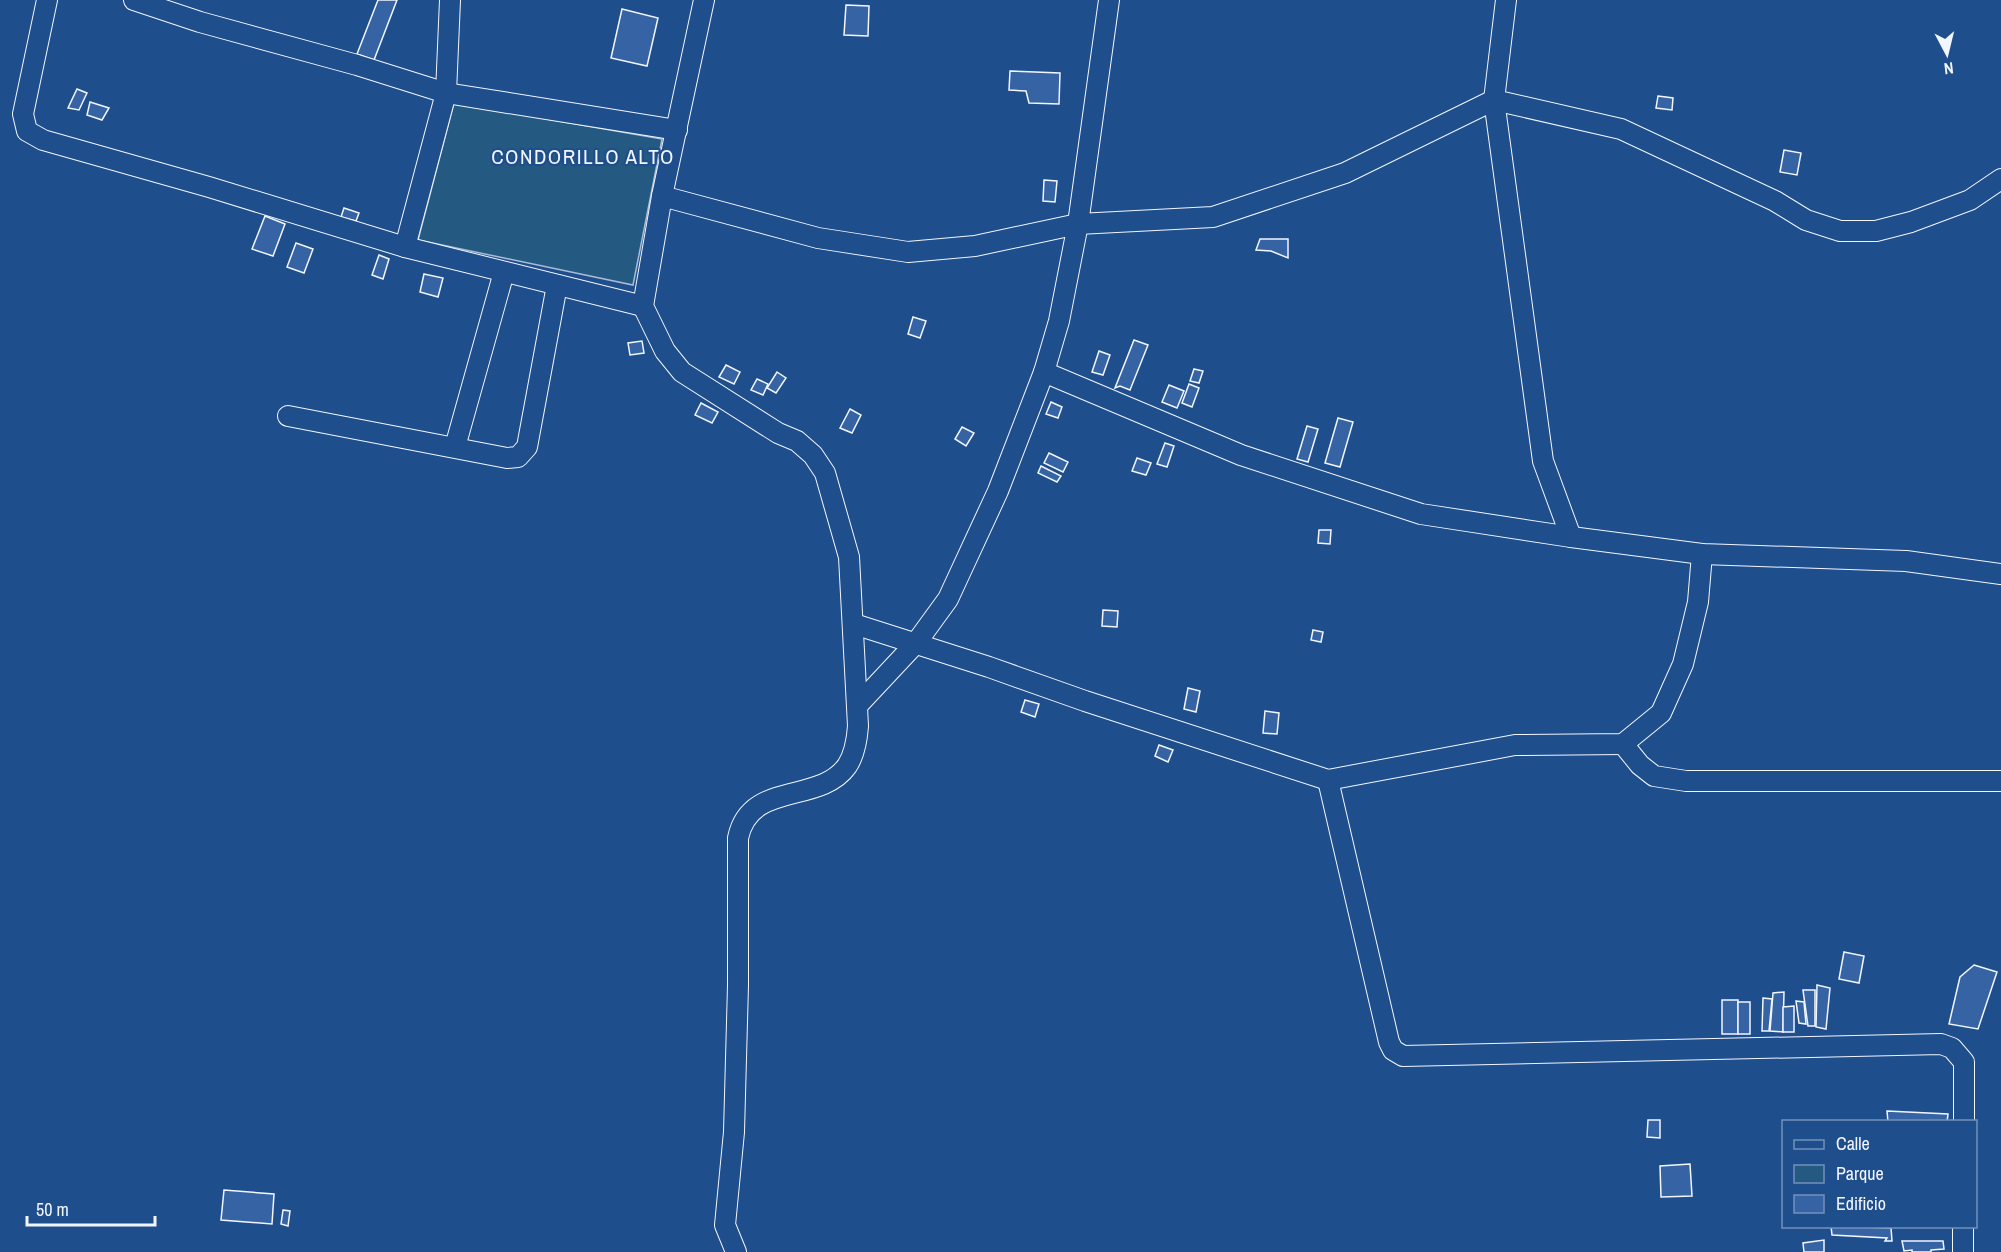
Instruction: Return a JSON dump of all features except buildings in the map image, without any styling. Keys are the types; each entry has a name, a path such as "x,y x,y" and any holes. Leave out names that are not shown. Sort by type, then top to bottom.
{"street":[{"path":"47,0 23,114 27,131 43,140 209,187 405,247 643,306"},
{"path":"134,0 200,22 357,65 446,93 676,130"},
{"path":"405,247 446,93 450,0"},
{"path":"704,0 662,196 643,306 665,351 682,372 778,433 797,441 813,455 825,473 849,557 858,726 856,747 847,766 831,781 767,801 756,807 747,815 738,838 738,985 734,1132 725,1225 736,1252"},
{"path":"857,706 916,643 948,599 998,491 1044,372 1059,321 1077,224 1109,0"},
{"path":"1506,0 1494,100 1543,461 1571,537"},
{"path":"662,196 818,238 908,252 975,246 1077,224 1213,217 1345,173 1494,100 1621,129 1775,201 1806,220 1840,231 1876,231 1911,222 1970,200 2001,179"},
{"path":"455,447 504,272"},
{"path":"288,416 507,458 518,457 527,447 557,285"},
{"path":"1044,372 1241,455 1421,514 1702,554 1906,561 2001,574"},
{"path":"854,624 1328,780 1515,744 1623,744 1661,713 1683,664 1698,602 1702,554"},
{"path":"1623,744 1640,765 1654,776 1686,781 2001,781"},
{"path":"1328,780 1389,1042 1393,1050 1403,1056 1941,1044 1952,1048 1965,1062 1964,1120"},
{"path":"1963,1228 1963,1252"}],"green space":[{"path":"454,103 662,139 633,285 418,240"}],"district":[{"name":"CONDORILLO ALTO","path":"583,157"}]}
